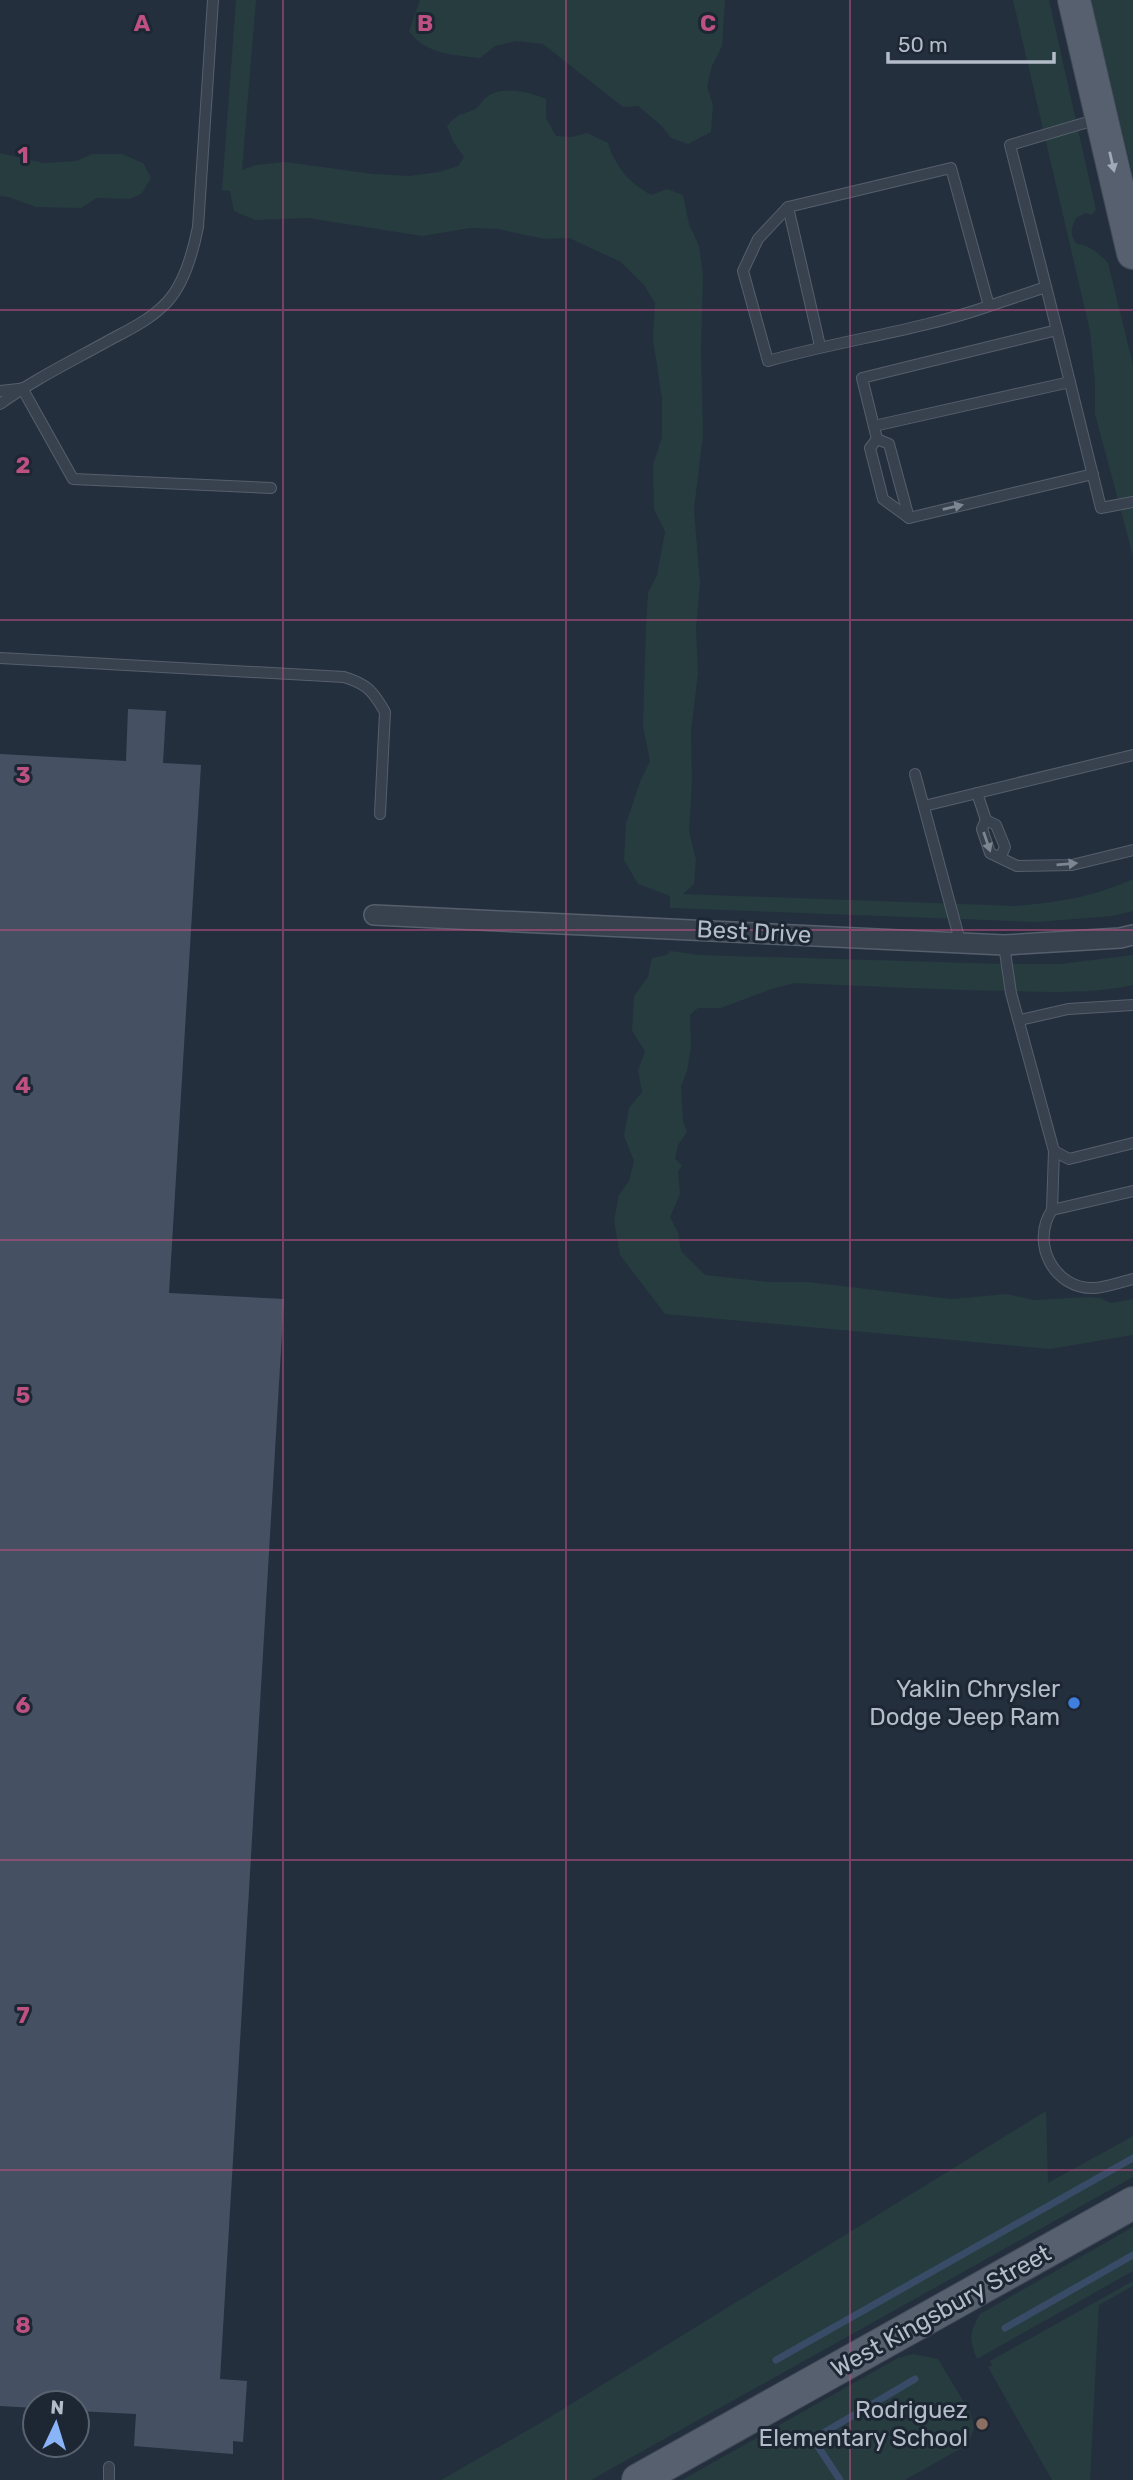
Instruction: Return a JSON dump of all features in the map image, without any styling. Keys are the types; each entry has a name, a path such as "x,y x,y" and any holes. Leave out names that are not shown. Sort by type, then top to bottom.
{"main road":[{"path":"1074,0 1133,253"},
{"name":"West Kingsbury Street","path":"638,2480 1133,2203"}],"street":[{"name":"Best Drive","path":"374,915 1004,945 1133,935"}],"lane":[{"path":"0,404 22,388 150,318 170,299 183,275 193,252 198,227 213,0"},
{"path":"1102,118 1010,145 1101,508 1133,502"},
{"path":"989,306 951,168 788,207 758,239 743,271 768,361 820,346 961,316 1046,287"},
{"path":"788,207 820,346"},
{"path":"877,439 862,378 1057,330"},
{"path":"874,426 1070,382"},
{"path":"0,391 22,388"},
{"path":"22,388 74,480 271,488"},
{"path":"877,439 870,448 883,499 909,517 1093,474"},
{"path":"877,439 889,443 909,517"},
{"path":"0,658 344,677 364,683 385,712 380,814"},
{"path":"924,807 1133,755"},
{"path":"915,774 960,941"},
{"path":"977,793 986,820 982,829 990,853 1002,856 1017,866 1072,865 1133,850"},
{"path":"986,820 996,825 1005,847 1002,856"},
{"path":"1004,945 1011,993 1054,1151 1052,1210 1045,1220 1042,1234 1046,1259 1056,1272 1076,1284 1094,1288 1133,1279"},
{"path":"1020,1020 1068,1009 1133,1005"},
{"path":"1054,1151 1069,1160 1133,1143"},
{"path":"1052,1210 1133,1191"},
{"path":"109,2467 109,2480"}],"green space":[{"path":"236,0 256,0 242,170 256,165 285,162 373,174 409,176 439,172 458,166 464,157 447,126 458,116 475,109 493,93 516,91 546,99 546,118 556,136 572,137 587,133 608,143 619,167 643,190 651,195 667,189 683,195 689,224 699,246 703,274 703,435 694,509 700,583 696,629 698,673 691,731 689,831 696,860 694,884 683,894 1016,906 1076,898 1133,879 1133,911 1112,916 1037,922 670,908 670,896 638,884 624,860 626,824 650,761 643,726 648,593 657,575 665,532 654,509 653,465 662,437 662,399 653,339 655,303 644,285 621,262 569,238 545,239 498,229 470,228 422,236 308,218 255,220 234,211 230,191 222,190"},
{"path":"420,0 725,0 722,46 712,66 707,87 713,105 711,132 688,144 671,138 662,126 638,106 623,107 543,44 516,41 495,46 480,58 431,49 409,31"},
{"path":"1013,0 1049,0 1096,210 1092,215 1086,213 1076,218 1072,234 1077,244 1090,248 1108,263 1133,365 1133,556 1095,414 1090,331"},
{"path":"1091,0 1133,0 1133,176"},
{"path":"0,153 43,163 76,161 92,154 122,154 143,163 151,178 142,193 130,199 97,198 81,208 36,207 0,196"},
{"path":"670,951 699,955 1006,964 1060,964 1133,955 1133,985 1102,990 1056,992 795,983 721,1008 698,1008 690,1015 691,1047 681,1086 683,1121 687,1132 678,1145 675,1159 682,1165 678,1172 680,1194 670,1217 678,1233 681,1251 705,1275 768,1282 808,1282 951,1299 1007,1294 1034,1300 1087,1297 1100,1298 1111,1303 1133,1299 1133,1335 1050,1349 665,1314 620,1255 614,1221 619,1195 629,1181 634,1161 624,1136 629,1108 642,1092 638,1070 645,1051 632,1031 634,996 648,977 652,958 667,955"},
{"path":"1046,2111 1048,2183 1133,2136 1133,2177 591,2480 441,2480 542,2422"},
{"path":"1133,2227 1133,2271 977,2359 971,2336 980,2314"},
{"path":"1133,2281 1133,2286 1099,2305 1090,2480 1052,2480 988,2367 992,2365 990,2361"},
{"path":"913,2354 938,2359 971,2414 974,2427 970,2440 960,2449 905,2480 682,2480 898,2358"}],"building":[{"path":"128,709 166,711 163,763 201,765 169,1293 284,1299 220,2379 247,2381 243,2442 233,2441 233,2454 134,2446 136,2414 91,2412 91,2389 21,2389 21,2407 0,2406 0,754 126,761"}],"waterway":[{"path":"776,2360 1133,2158"},
{"path":"1005,2328 1133,2255"},
{"path":"840,2480 813,2439 915,2379"}],"place":[{"name":"Yaklin Chrysler Dodge Jeep Ram","path":"1074,1703"},
{"name":"Rodriguez Elementary School","path":"982,2424"}]}
